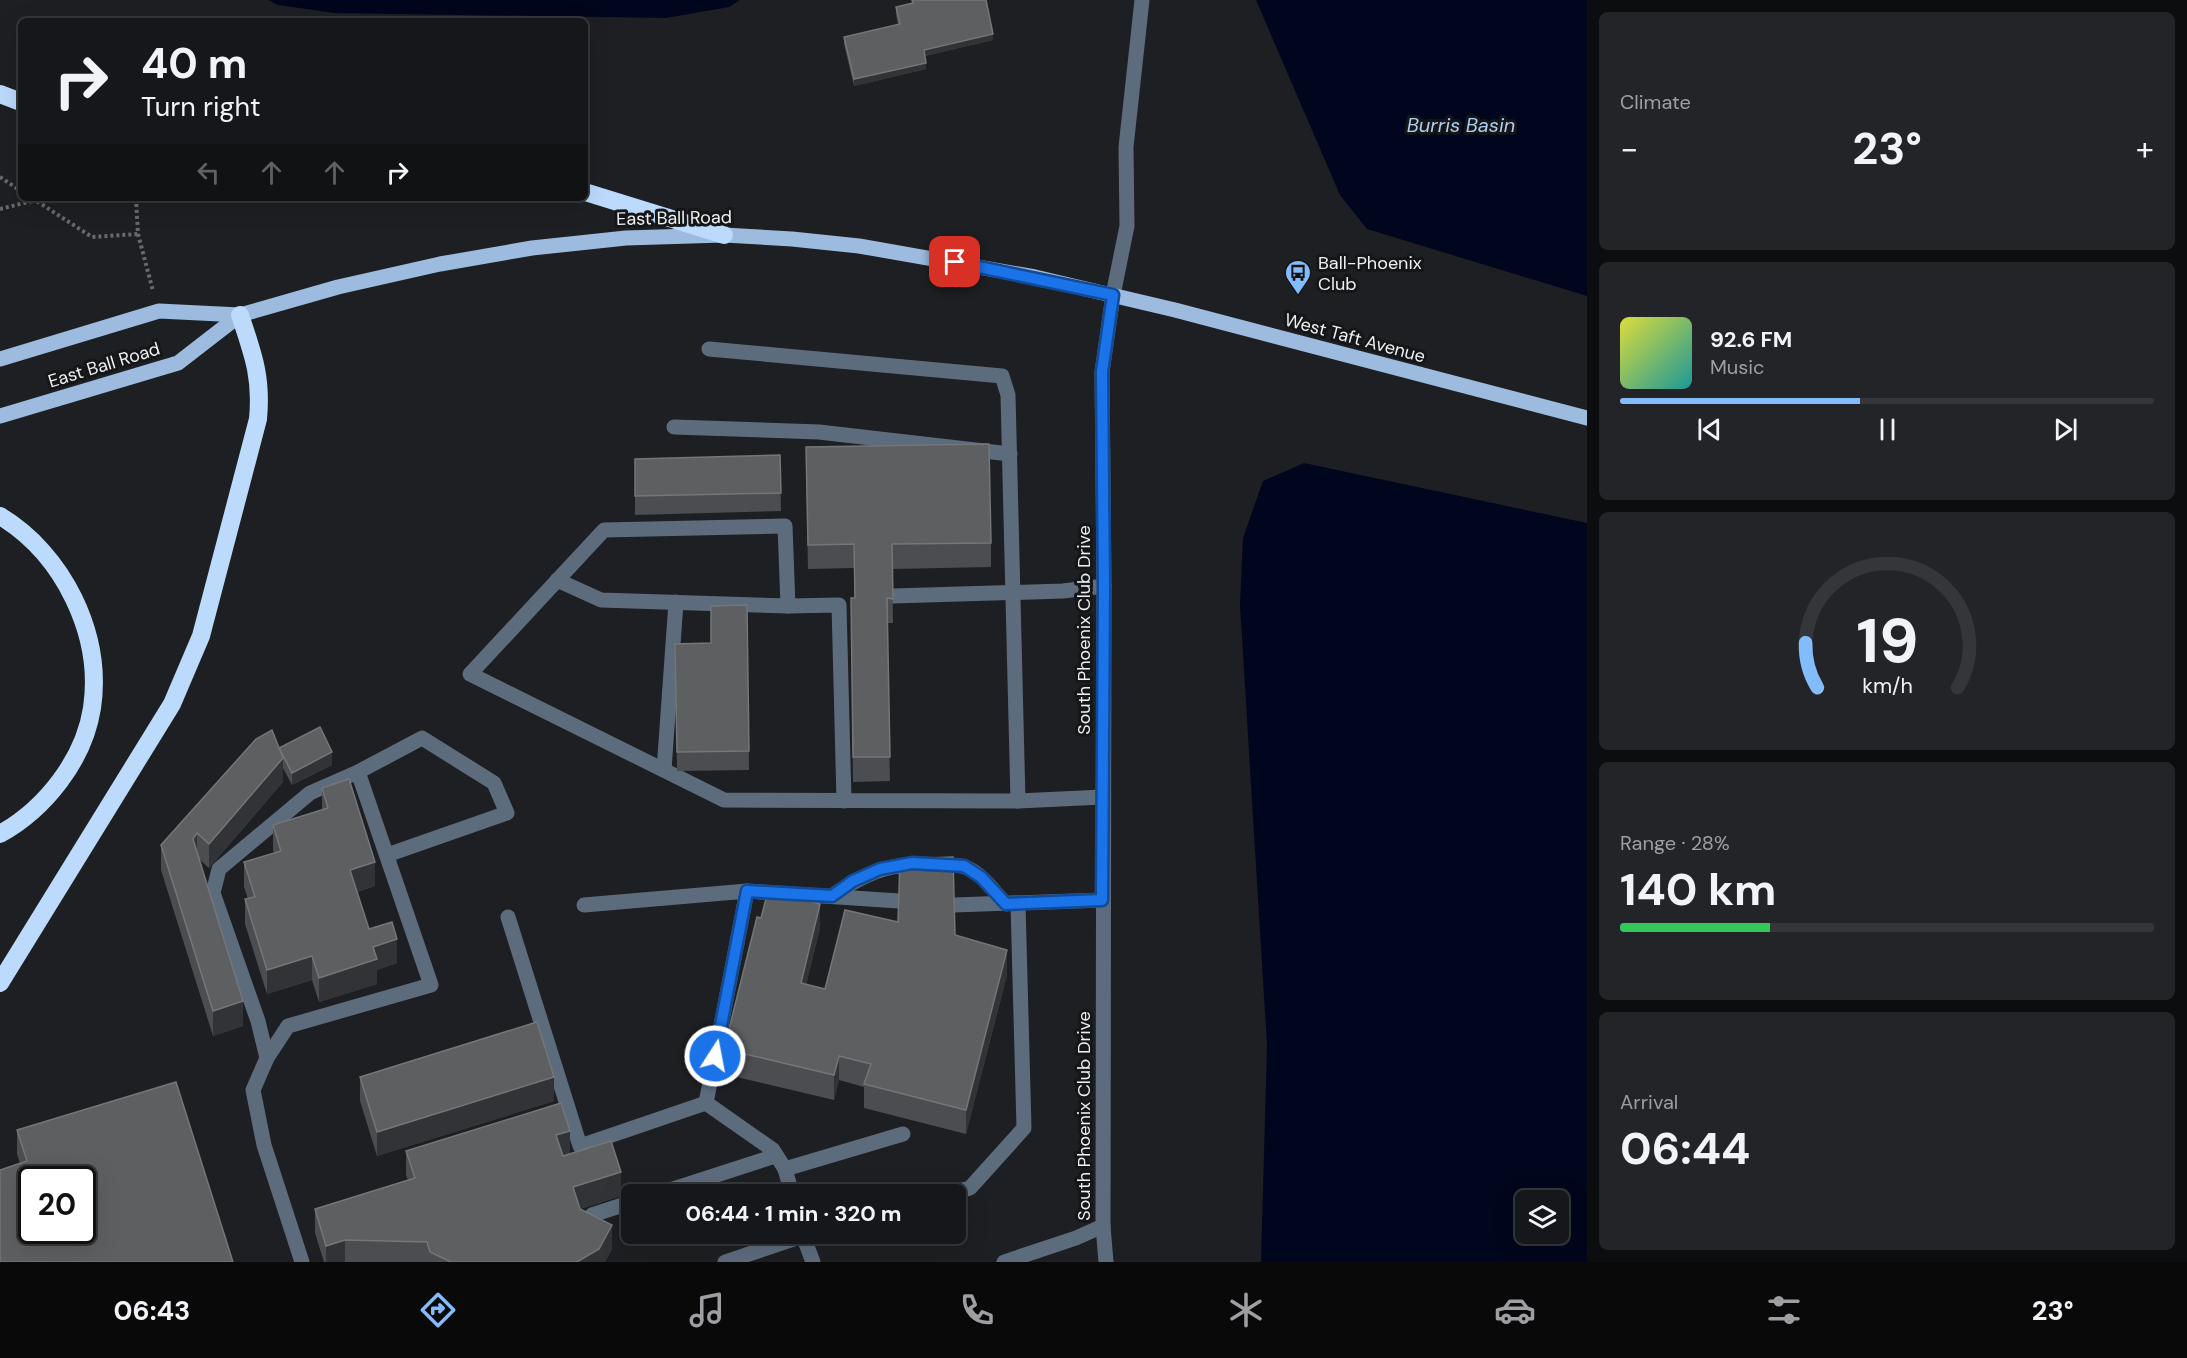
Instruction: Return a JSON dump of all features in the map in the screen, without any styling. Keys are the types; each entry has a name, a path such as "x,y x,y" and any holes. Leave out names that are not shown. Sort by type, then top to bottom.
{"highway":[{"path":"0,94 18,101"},
{"path":"588,193 724,236"},
{"path":"0,983 172,704 201,636 258,419 261,389 256,363 240,315"},
{"path":"0,516 17,526 42,549 61,572 77,604 91,655 92,708 81,745 61,779 40,804 0,834"}],"main road":[{"name":"East Ball Road","path":"0,359 159,311 240,315 361,282 440,264 532,248 626,238 724,236 792,238 915,254 1035,277 1113,295"},
{"name":"West Taft Avenue","path":"1113,295 1587,418"},
{"name":"East Ball Road","path":"0,416 178,363 240,315"}],"street":[{"name":"South Phoenix Club Drive","path":"1106,1262 1103,1226 1102,372 1113,295 1128,226 1126,147 1142,0"},
{"path":"710,349 1002,376 1008,395 1018,801"},
{"path":"674,427 819,432 1010,454"},
{"path":"788,606 785,526 604,530 470,674 724,800 1018,801 1103,797"},
{"path":"557,580 601,600 788,606 839,605 854,597"},
{"path":"893,596 1014,593 1104,586"},
{"path":"664,770 675,603"},
{"path":"839,605 844,801"},
{"path":"267,1058 258,1021 213,893 219,870 309,793 358,772 422,738 494,783 507,813 387,855"},
{"path":"302,1262 264,1144 253,1090 267,1058 288,1026 431,985 358,772"},
{"path":"832,896 853,881 880,869 912,863 964,866 981,877 1012,904 1024,1128 970,1188 966,1189"},
{"path":"706,1103 747,891"},
{"path":"584,905 747,891 899,901"},
{"path":"954,904 1102,900"},
{"path":"508,917 580,1146 706,1103"},
{"path":"706,1103 773,1150 785,1169 789,1184"},
{"path":"785,1169 903,1134"},
{"path":"689,1184 775,1156"},
{"path":"592,1215 621,1206"},
{"path":"1004,1262 1076,1238 1103,1226"},
{"path":"725,1262 777,1244"},
{"path":"808,1244 813,1262"}],"path":[{"path":"0,177 18,188"},
{"path":"0,209 27,201"},
{"path":"37,201 92,237 138,234"},
{"path":"136,201 138,234 159,311"}],"water":[{"path":"268,0 740,0 729,7 666,18 335,13 278,5"},
{"name":"Burris Basin","path":"1256,0 1587,0 1587,296 1367,229 1340,195"},
{"path":"1304,463 1587,523 1587,1262 1261,1262 1267,1045 1240,605 1243,538 1263,481"}],"building":[{"path":"912,0 986,0 993,34 924,50 926,63 854,79 844,37 900,24 896,7 913,3"},
{"path":"989,444 991,543 892,544 893,599 887,598 890,757 853,757 851,598 855,598 854,544 808,545 806,447"},
{"path":"780,455 781,493 635,496 635,459"},
{"path":"747,605 749,751 677,752 675,644 711,643 711,606"},
{"path":"320,727 332,752 292,773 279,748"},
{"path":"272,730 283,758 209,844 197,833 193,839 243,1001 213,1011 161,845 256,739"},
{"path":"349,779 375,862 350,870 369,929 392,922 397,939 373,947 377,959 319,978 312,956 267,970 245,899 255,897 244,862 281,851 273,825 328,808 322,788"},
{"path":"953,857 955,935 1007,950 966,1110 864,1084 871,1064 839,1056 834,1075 724,1049 757,917 761,918 768,891 820,904 801,983 825,989 845,910 898,922 900,859"},
{"path":"537,1022 554,1077 377,1132 360,1077"},
{"path":"176,1082 233,1262 0,1262 0,1170 27,1161 17,1130"},
{"path":"561,1103 570,1131 556,1135 563,1156 611,1141 621,1172 573,1187 580,1209 612,1225 599,1249 577,1262 449,1262 430,1252 427,1242 345,1240 326,1246 315,1209 415,1178 406,1151"}],"place":[{"name":"Ball-Phoenix Club","path":"1298,296"}],"route":[{"path":"715,1056 747,891 832,896 853,881 880,869 912,863 964,866 981,877 1006,904 1102,900 1104,764 1102,372 1113,295 955,262"}]}
